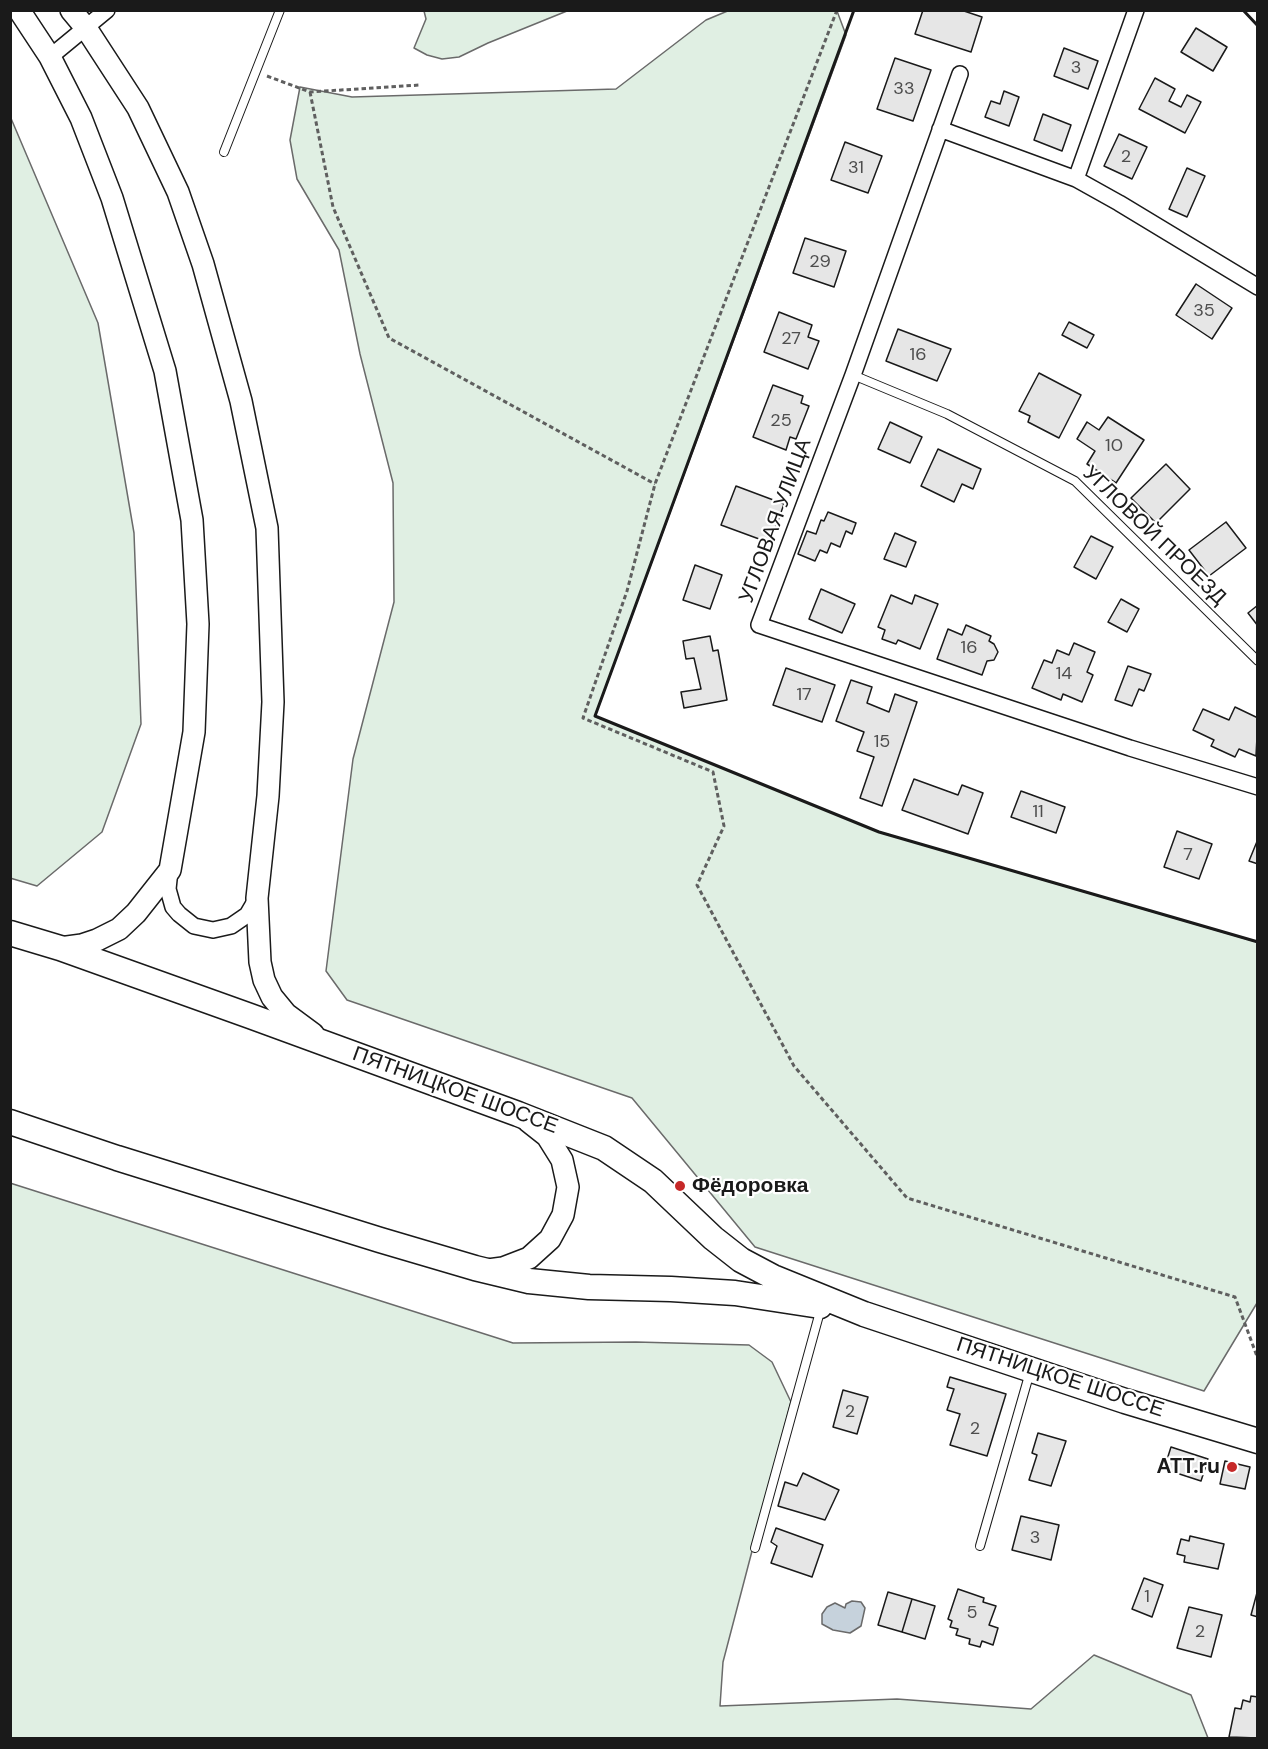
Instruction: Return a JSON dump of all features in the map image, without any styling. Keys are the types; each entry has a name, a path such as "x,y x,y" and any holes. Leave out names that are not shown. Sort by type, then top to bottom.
{"main road":[{"name":"ПЯТНИЦКОЕ ШОССЕ","path":"10,933 60,948 326,1044 604,1148 653,1181 713,1238 741,1260 773,1277 864,1314 1125,1401 1257,1440"},
{"name":"ПЯТНИЦКОЕ ШОССЕ","path":"10,1122 117,1158 475,1268 530,1281 589,1287 735,1293 864,1314"}],"street":[{"path":"13,10 38,36"},
{"path":"19,10 38,36 81,118 112,198 165,370 192,520 198,624 194,732 168,889 173,907 179,914 194,926 213,930 231,926 247,915 256,898"},
{"path":"71,10 86,28 138,108 178,192 203,264 241,401 267,528 273,702 268,796 256,898 260,962 264,980 272,997 286,1014 326,1044"},
{"path":"50,57 106,10"},
{"path":"1076,179 1136,10"},
{"name":"УГЛОВАЯ УЛИЦА","path":"960,74 853,375 759,625 1257,787"},
{"path":"940,129 1076,179 1257,287"},
{"path":"60,948 82,945 119,929 136,913 170,870"},
{"path":"475,1268 503,1268 529,1258 550,1239 564,1215 568,1187 562,1160 547,1136 518,1114"}],"lane":[{"path":"224,152 280,10"},
{"name":"УГЛОВОЙ ПРОЕЗД","path":"853,375 947,414 1076,481 1257,661"},
{"path":"755,1548 821,1306"},
{"path":"980,1546 1030,1369"}],"path":[{"path":"837,10 655,484 627,591 583,718 713,772 724,826 697,885 794,1066 907,1198 1235,1297 1257,1359"},
{"path":"256,73 310,92 420,86"},
{"path":"310,92 333,207 389,338 655,484"}],"green space":[{"path":"424,10 567,11 459,57 442,59 414,48 426,19"},
{"path":"730,10 837,11 846,35 595,716 879,832 1257,942 1257,1303 1204,1391 755,1247 632,1098 347,1000 326,971 353,759 394,602 393,483 360,354 339,250 297,179 290,140 300,87 352,97 616,89 706,20"},
{"path":"10,116 98,323 134,533 141,724 102,832 37,886 10,878"},
{"path":"10,1183 513,1343 636,1342 749,1345 772,1362 791,1402 723,1662 720,1706 897,1699 1031,1709 1094,1655 1191,1695 1208,1738 11,1738"}],"shaded area":[{"path":"852,1601 861,1602 865,1608 861,1626 850,1633 833,1630 822,1624 822,1614 827,1607 835,1603 845,1608 846,1604"}],"building":[{"path":"923,10 961,10 982,17 971,52 915,34"},
{"path":"1196,28 1227,47 1213,71 1181,52"},
{"path":"1064,48 1098,61 1088,89 1054,76"},
{"path":"895,58 931,70 913,121 877,109"},
{"path":"1155,78 1175,89 1169,101 1181,107 1187,95 1201,102 1185,133 1139,109"},
{"path":"1004,91 1019,97 1009,126 985,117 991,101 1000,104"},
{"path":"1043,114 1071,125 1062,151 1034,140"},
{"path":"1119,134 1147,147 1132,179 1104,166"},
{"path":"845,142 882,156 868,193 831,180"},
{"path":"1187,168 1205,176 1187,217 1169,209"},
{"path":"805,238 846,251 834,287 793,273"},
{"path":"1196,284 1232,308 1212,339 1176,315"},
{"path":"779,312 812,325 808,337 819,341 808,369 764,352"},
{"path":"1069,322 1094,335 1087,348 1062,335"},
{"path":"898,329 951,349 937,381 886,361"},
{"path":"1039,373 1081,395 1059,438 1028,422 1030,416 1019,411"},
{"path":"773,385 803,396 801,403 809,406 796,439 790,437 786,450 753,437"},
{"path":"1108,417 1144,440 1116,483 1087,464 1095,451 1077,439 1087,422 1099,430"},
{"path":"890,422 922,437 910,463 878,449"},
{"path":"938,449 981,469 973,489 962,484 954,502 921,486"},
{"path":"1166,464 1190,489 1156,523 1131,498"},
{"path":"736,486 784,504 770,543 721,525"},
{"path":"828,512 856,523 852,534 846,531 840,547 831,543 827,553 820,550 815,561 798,554 807,531 816,534 821,520 824,521"},
{"path":"1226,522 1246,548 1209,576 1189,550"},
{"path":"895,533 916,542 906,567 884,559"},
{"path":"1091,536 1113,547 1096,579 1074,567"},
{"path":"695,565 722,575 710,609 683,600"},
{"path":"821,589 855,604 842,633 809,619"},
{"path":"891,595 912,604 915,595 938,604 920,649 898,640 896,644 882,639 885,630 878,627"},
{"path":"1121,599 1139,609 1127,632 1108,622"},
{"path":"1258,605 1258,626 1248,613"},
{"path":"966,625 991,636 989,641 994,644 998,652 994,660 987,661 982,675 937,659 948,629 962,635"},
{"path":"710,636 713,651 718,650 727,700 684,708 681,692 701,689 694,658 686,659 683,641"},
{"path":"1074,643 1095,652 1087,672 1093,675 1082,702 1063,694 1061,700 1032,688 1044,660 1052,663 1057,650 1069,655"},
{"path":"1128,666 1151,674 1144,691 1139,689 1132,706 1115,700"},
{"path":"786,668 835,685 822,722 773,705"},
{"path":"851,680 872,687 867,703 889,712 895,694 917,702 882,806 860,798 874,757 857,751 864,732 836,721"},
{"path":"1235,707 1258,718 1256,756 1239,749 1235,757 1211,746 1214,740 1193,730 1203,709 1229,720"},
{"path":"914,779 958,795 962,785 983,793 968,834 902,810"},
{"path":"1021,791 1065,807 1056,833 1011,817"},
{"path":"1177,831 1212,844 1199,879 1164,867"},
{"path":"1258,839 1258,864 1249,861"},
{"path":"950,1377 1006,1394 987,1456 950,1445 960,1414 947,1410 954,1389 947,1387"},
{"path":"843,1390 868,1397 857,1434 833,1427"},
{"path":"1038,1433 1066,1441 1051,1486 1029,1480 1037,1455 1032,1453"},
{"path":"1171,1447 1208,1459 1201,1481 1164,1469"},
{"path":"1225,1461 1250,1467 1245,1489 1220,1484"},
{"path":"803,1473 839,1490 825,1520 778,1506 785,1482 797,1486"},
{"path":"1021,1516 1059,1525 1051,1560 1012,1550"},
{"path":"776,1528 823,1545 812,1577 771,1563 777,1546 771,1542"},
{"path":"1190,1536 1224,1544 1218,1569 1184,1562 1185,1556 1177,1554 1181,1539 1189,1541"},
{"path":"1144,1578 1163,1585 1152,1617 1132,1609"},
{"path":"958,1589 984,1598 983,1602 996,1606 989,1625 998,1628 993,1645 982,1641 980,1647 969,1644 970,1639 956,1635 958,1629 950,1627 952,1621 948,1619"},
{"path":"1258,1589 1258,1617 1251,1615"},
{"path":"888,1592 912,1599 902,1632 878,1625"},
{"path":"912,1599 935,1606 925,1639 902,1632"},
{"path":"1189,1607 1222,1615 1211,1657 1177,1648"},
{"path":"1251,1696 1258,1697 1258,1738 1229,1737 1235,1708 1241,1709 1243,1700 1250,1702"}],"wall":[{"path":"854,10 595,716 879,832 1258,942"},
{"path":"1243,10 1258,26"}],"place":[{"name":"Фёдоровка","path":"680,1186"},
{"name":"ATT.ru","path":"1232,1467"}]}
